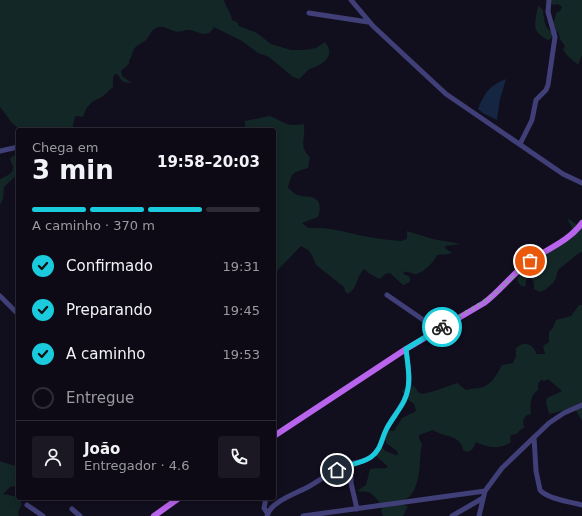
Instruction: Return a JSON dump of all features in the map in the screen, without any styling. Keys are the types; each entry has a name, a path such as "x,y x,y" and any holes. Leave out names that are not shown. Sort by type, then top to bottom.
{"main road":[{"path":"276,435 406,349 490,298 520,268 570,236 582,223"},
{"path":"155,516 171,501"}],"street":[{"path":"351,0 368,22 446,94 563,174 582,183"},
{"path":"520,144 532,120 536,100 546,90 548,85 555,37 548,12 549,0"},
{"path":"308,13 368,22"},
{"path":"0,151 16,147"},
{"path":"387,295 438,330"},
{"path":"0,296 16,312"},
{"path":"268,515 272,507 292,494 306,488 347,465 361,462 375,453 381,445 389,424 403,402 409,385 406,349"},
{"path":"479,516 482,498 485,491 502,468 557,417 582,405"},
{"path":"534,437 536,472 542,493 582,505"},
{"path":"347,465 351,476 351,483 357,509"},
{"path":"303,516 485,491"},
{"path":"452,516 482,498"},
{"path":"266,500 264,508 268,515"},
{"path":"27,505 43,516"},
{"path":"72,509 80,516"}],"green space":[{"path":"0,0 224,0 232,20 237,22 239,26 257,33 271,44 291,50 303,50 316,48 325,42 329,49 327,59 324,62 308,70 299,79 293,77 269,57 258,53 242,41 214,27 209,33 203,34 189,30 177,32 159,27 153,30 146,40 134,49 129,64 121,71 122,76 132,83 123,82 117,74 115,74 113,77 113,87 102,97 92,102 86,109 83,117 75,117 72,128 18,128 0,107"},
{"path":"543,0 582,0 582,55 578,65 564,51 563,49 565,46 560,39 558,31 548,40 538,33 535,21 538,5 543,10 545,24 550,31 552,30 556,13 560,11 562,7 558,4 553,5 549,1"},
{"path":"270,116 289,125 304,124 303,145 306,153 310,157 308,168 299,171 292,176 288,188 294,193 301,196 314,198 318,202 320,211 318,217 302,223 308,228 327,229 401,241 407,239 407,231 433,239 461,244 445,246 445,248 452,253 437,255 431,264 417,274 404,272 403,274 409,276 410,282 403,285 390,273 385,274 380,279 364,269 361,272 354,289 348,294 344,287 316,265 312,255 308,250 301,246 276,272 276,128 246,128 245,121"},
{"path":"16,154 16,176 4,187 3,199 0,205 0,179 8,175 13,170 10,158"},
{"path":"567,218 582,228 582,252 558,270 553,283 545,290 540,292 534,289 534,283 529,274 527,276 525,287 520,285 517,280 527,266 567,237 572,228"},
{"path":"579,305 582,305 582,421 575,409 549,414 546,403 547,398 562,391 548,379 545,381 541,380 538,384 538,390 532,398 531,414 527,415 523,420 524,428 517,434 511,435 511,442 507,445 494,447 485,446 476,442 472,450 467,452 463,450 459,441 433,430 419,435 422,445 418,481 409,497 398,504 408,506 403,516 383,516 381,511 383,506 374,496 368,492 357,491 366,485 370,469 388,467 373,451 382,447 385,451 398,455 397,451 386,443 385,435 388,430 394,431 402,418 416,411 414,404 407,399 403,393 402,391 404,389 414,386 418,392 423,394 457,383 466,390 483,387 492,381 502,365 513,363 516,356 516,348 522,344 528,344 531,346 537,354 545,354 543,346 549,342 549,332 553,328 556,320 571,316"},
{"path":"0,461 16,466 16,487 10,487 3,494 16,497 16,500 20,500 21,506 18,512 19,516 0,516"}],"water":[{"path":"506,79 500,99 497,120 478,109 488,90 495,84"}],"way so far":[{"path":"442,327 490,298 520,268 530,261"}],"route":[{"path":"337,470 347,465 356,464 366,460 375,453 381,445 389,424 408,391 409,379 406,349 442,327"}]}
